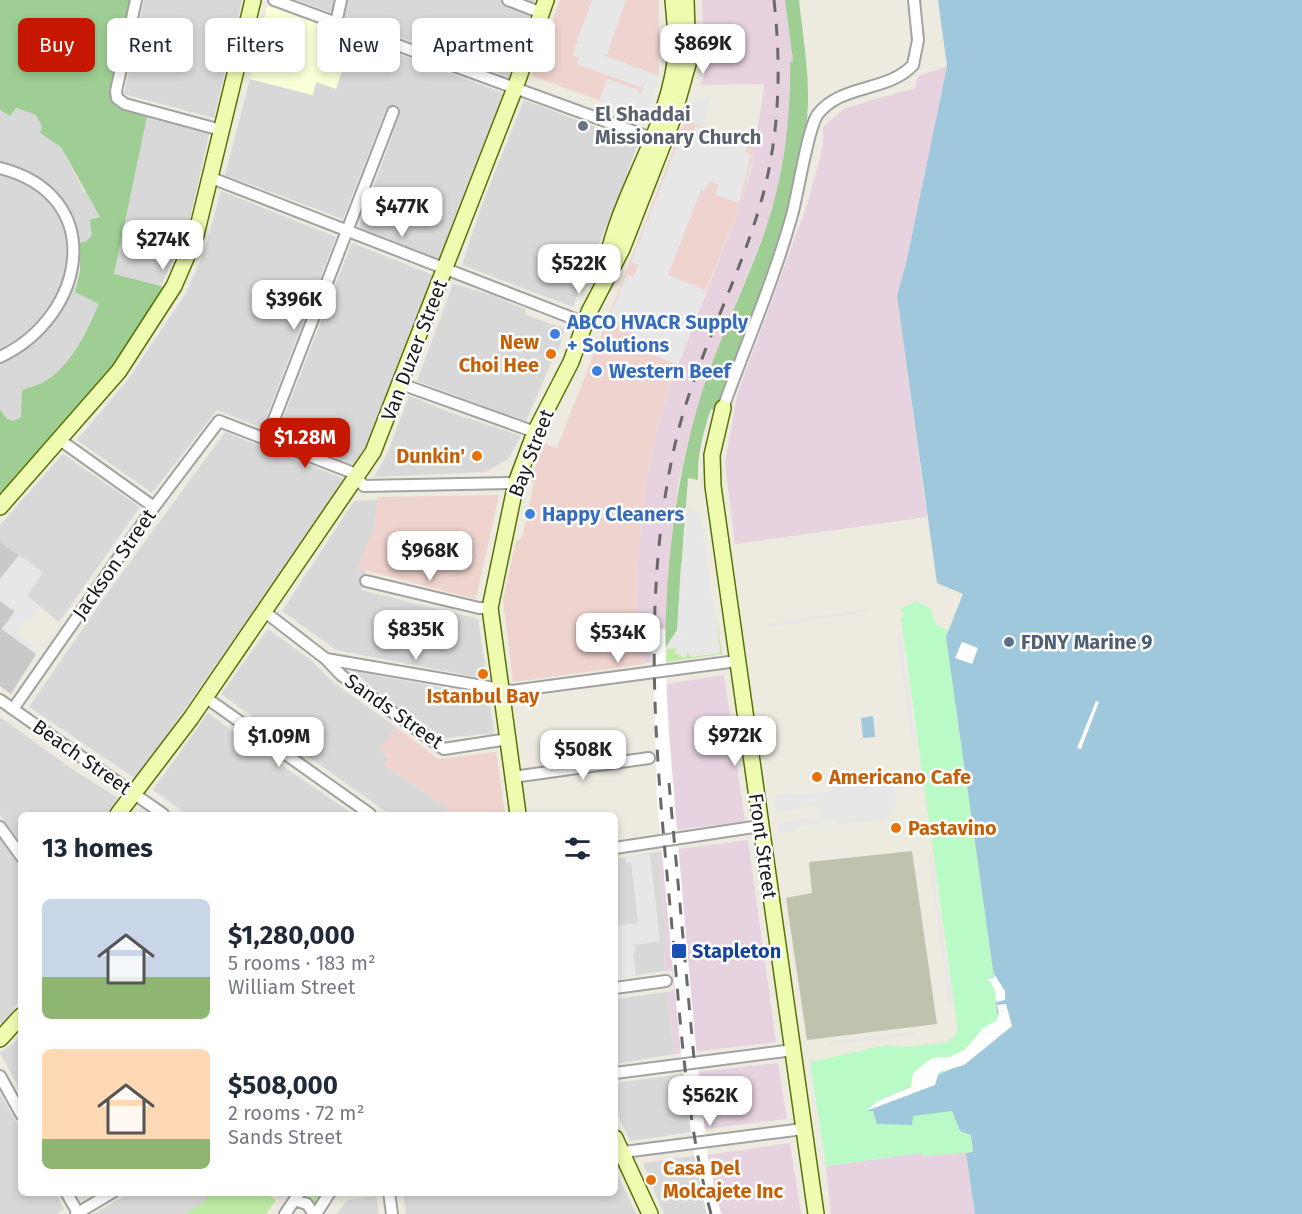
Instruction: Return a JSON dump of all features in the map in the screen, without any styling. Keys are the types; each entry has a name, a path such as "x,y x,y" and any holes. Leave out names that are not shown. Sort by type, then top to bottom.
{"main road":[{"path":"0,507 119,371 174,286 193,246 253,0"},
{"name":"Bay Street","path":"658,140 674,69 673,0"},
{"name":"Bay Street","path":"518,812 490,608 516,483 535,432 571,362 604,280 622,249 658,140 687,71 686,0"},
{"name":"Van Duzer Street","path":"120,812 205,697 374,452 446,270 544,6"},
{"name":"Front Street","path":"723,408 714,443 712,467 737,661 816,1214"},
{"path":"1,1038 18,1019"},
{"path":"618,1150 650,1214"}],"street":[{"path":"136,0 116,91 117,98 125,104 221,130"},
{"path":"274,0 325,18"},
{"path":"337,18 341,0"},
{"path":"508,0 544,6"},
{"path":"723,408 792,218 813,122 824,106 834,100 895,78 913,65 918,40 914,0"},
{"path":"400,46 658,140"},
{"path":"393,112 267,440 344,469 364,486 516,483"},
{"path":"0,168 32,179 55,198 66,220 73,256 67,287 48,322 27,341 0,357"},
{"path":"210,177 585,323"},
{"path":"401,384 535,432"},
{"name":"Jackson Street","path":"13,709 154,507 219,421 267,440"},
{"path":"60,440 154,507"},
{"path":"366,581 479,608 490,608"},
{"name":"Sands Street","path":"265,612 326,659 341,675 444,749 508,739"},
{"path":"326,659 501,690 659,673 737,661"},
{"path":"205,697 367,812"},
{"name":"Beach Street","path":"0,700 160,812"},
{"path":"513,777 649,758"},
{"path":"618,848 760,826"},
{"path":"0,827 18,852"},
{"path":"618,988 666,981"},
{"path":"618,1073 793,1050"},
{"path":"0,1076 18,1109"},
{"path":"618,1148 803,1129"},
{"path":"68,1196 77,1213 106,1196"},
{"path":"285,1214 297,1196 315,1214 327,1196"},
{"path":"390,1196 392,1214"}],"shaded area":[{"path":"144,0 242,0 238,18 205,18 205,72 225,72 214,118 124,94 129,72 193,72 193,18 140,18"},
{"path":"297,0 535,0 529,18 412,18 412,42 400,37 400,18 347,18"},
{"path":"560,0 659,0 659,76 657,76 656,87 645,117 532,76 533,72 555,72 553,18"},
{"path":"592,0 626,0 607,55 600,54 657,75 656,87 645,117 599,100 607,79 638,90 640,95 646,81 642,88 577,64 579,58 572,55 576,50 574,49 576,43 579,44 577,41"},
{"path":"702,0 785,0 793,62 790,62 789,123 777,191 766,228 718,349 688,441 678,485 672,533 667,623 665,629 652,629 652,662 644,664 643,643 636,641 638,560 646,482 658,426 671,383 741,204 751,171 764,88 764,84 700,85 705,73"},
{"path":"267,6 300,18 264,18"},
{"path":"305,20 317,24 317,72 342,72 336,89 316,82 313,95 250,79 252,72 305,72"},
{"path":"400,55 412,59 412,72 447,72 503,93 439,260 359,227 400,114 386,109 343,219 225,175 250,79 312,95 316,81 324,72 400,72"},
{"path":"947,66 907,259 897,296 927,517 735,544 725,463 737,395 808,202 823,146 823,127 845,108 915,88 918,76"},
{"path":"495,72 511,72 509,77"},
{"path":"698,96 710,100 704,126 688,120 693,102"},
{"path":"524,100 638,143 616,205 582,280 573,307 462,265 481,207"},
{"path":"15,108 36,115 43,127 40,133 61,147 84,192 87,191 98,209 100,217 81,258 75,292 100,304 79,344 62,368 47,381 22,391 23,412 21,417 13,421 7,419 0,409 0,110 10,116"},
{"path":"147,117 209,134 188,227 161,286 114,274"},
{"path":"685,120 756,146 741,204 676,364 658,426 646,482 638,560 636,641 643,643 644,664 513,682 503,600 516,541 522,538 534,482 530,481 544,443 557,448"},
{"path":"696,126 748,145 745,152 751,155 739,203 715,195 719,185 709,181 704,191 701,190 668,275 707,291 676,364 627,345 633,329 609,318 626,275 633,277 638,265 631,262 683,130 692,133"},
{"path":"221,191 336,237 262,428 217,410 152,493 77,440 127,381 186,293 204,252"},
{"path":"352,243 433,275 370,439 354,465 277,434"},
{"path":"453,284 492,295 525,309 526,315 565,329 555,361 552,361 526,421 417,381"},
{"path":"409,396 521,436 509,458 486,472 374,477 388,452"},
{"path":"225,432 345,479 136,779 29,707 106,595"},
{"path":"63,454 140,507 59,622 27,596 43,572 0,542 0,525"},
{"path":"499,495 476,599 357,568 375,524 377,497"},
{"path":"378,500 374,530 357,568 366,571 361,590 478,619 487,679 336,650 282,611 354,501"},
{"path":"685,507 699,512 705,532 705,537 699,538 704,539 714,613 710,614 716,614 720,653 690,657 688,651 685,658 675,653 676,648 667,649 667,646 674,636 684,635 677,634 679,599 687,599 679,598 681,563 689,563 682,562 684,527 690,527 684,524"},
{"path":"0,542 43,572 2,629 36,654 11,694 0,686"},
{"path":"19,555 43,572 27,596 40,607 30,621 27,619 16,633 39,651 36,654 2,629 15,612 0,601 0,579"},
{"path":"868,609 867,612 767,627 767,624"},
{"path":"268,629 311,660 334,683 396,727 380,750 389,758 384,765 440,803 446,802 445,812 386,812 221,694"},
{"path":"900,635 915,738 912,739 897,636"},
{"path":"353,671 486,696 489,699 494,733 444,738 374,689"},
{"path":"724,675 745,821 677,830 666,684"},
{"path":"208,713 350,812 183,812 153,790"},
{"path":"0,717 75,771 118,798 108,812 18,812 18,840 0,815"},
{"path":"396,727 438,759 496,752 505,812 445,812 446,802 440,803 384,765 389,757 379,750"},
{"path":"881,781 893,789 897,798 895,808 886,818 839,825 835,821 801,826 797,831 782,833 779,830 778,823 818,817 821,811 815,806 776,812 774,800 777,795 792,793 796,796 832,791 834,787"},
{"path":"0,833 18,859 18,998 5,1023 0,1023"},
{"path":"748,840 776,1042 674,1054 667,992 674,990 672,971 665,971 664,951 667,950 658,852"},
{"path":"912,851 937,1024 807,1040 786,898 812,893 809,862"},
{"path":"658,852 667,950 664,951 665,971 618,978 618,859"},
{"path":"650,854 660,941 635,945 633,953 636,975 618,978 618,926 638,923 631,862 626,862 626,857"},
{"path":"931,855 952,1004 949,1005 928,856"},
{"path":"667,992 674,1054 618,1063 618,999"},
{"path":"914,1032 914,1035 830,1045 830,1042"},
{"path":"18,1038 18,1086 0,1053"},
{"path":"778,1063 787,1119 704,1129 698,1072"},
{"path":"683,1074 691,1132 630,1141 618,1115 618,1083"},
{"path":"0,1093 18,1126 18,1196 57,1196 64,1209 57,1214 0,1214"},
{"path":"790,1143 801,1214 721,1214 707,1155"},
{"path":"966,1152 975,1214 831,1214 826,1166 921,1153 923,1156"},
{"path":"694,1156 707,1214 664,1214 643,1163"},
{"path":"618,1175 636,1214 406,1214 403,1196 618,1196"},
{"path":"125,1196 208,1196 202,1203 185,1214 93,1214"},
{"path":"376,1196 379,1214 337,1214 347,1200"}],"green space":[{"path":"0,0 132,0 129,18 107,18 107,72 120,72 115,101 121,108 147,117 114,274 161,286 165,290 115,369 0,498 0,409 7,419 13,421 21,417 22,391 44,382 56,373 72,355 84,335 99,304 75,292 80,271 80,243 87,241 92,235 90,220 100,217 61,147 40,133 42,127 36,115 16,108 10,116 0,110"},
{"path":"785,0 799,0 806,60 808,104 801,157 783,231 716,411 711,409 708,418 700,453 698,480 688,478 677,630 666,647 665,662 669,564 677,498 690,434 714,358 766,228 782,167 788,125 790,62 793,61"},
{"path":"916,601 930,608 936,625 948,630 946,637 994,978 988,979 995,990 997,1013 1003,1019 963,1064 868,1111 873,1111 875,1120 952,1110 960,1131 971,1135 973,1152 923,1156 921,1153 826,1166 810,1062 886,1045 907,1047 948,1042 958,1031 901,618 905,614 900,609"},
{"path":"717,618 722,654 666,662 667,646 668,649 676,648 675,653 685,657 688,651 690,657 720,653"},
{"path":"208,1196 270,1196 276,1200 266,1214 185,1214 202,1203"},
{"path":"305,1196 323,1196 316,1206 303,1198"}],"water":[{"path":"938,0 1302,0 1302,1214 975,1214 966,1153 973,1152 971,1135 960,1131 952,1111 913,1116 912,1125 877,1124 873,1111 866,1111 878,1101 963,1064 1003,1018 997,1013 995,990 988,978 994,977 946,637 963,594 937,583 897,296 907,259 947,66"},
{"path":"873,716 875,737 863,738 861,718"}],"pier":[{"path":"652,628 665,629 668,729 695,1039 708,1160 721,1214 707,1214 694,1152 683,1074 657,800"},
{"path":"962,642 978,648 972,664 955,658"},
{"path":"1096,701 1099,702 1081,749 1077,748"},
{"path":"994,974 1005,991 1005,1000 996,1002 995,990 988,978 994,978"},
{"path":"1006,1004 1012,1026 964,1065 939,1072 935,1085 866,1111 878,1101 911,1087 913,1073 932,1058 950,1057 966,1049 983,1028 996,1021 999,1015 997,1005"}],"railway":[{"path":"711,1214 696,1146 686,1077 662,816 655,693 654,631 657,570 663,509 682,416 743,256 764,191 769,167 778,96 778,48 774,0"},
{"path":"669,783 695,1070"}],"place":[{"name":"El Shaddai Missionary Church","path":"583,126"},
{"name":"ABCO HVACR Supply + Solutions","path":"555,334"},
{"name":"New Choi Hee","path":"551,354"},
{"name":"Western Beef","path":"597,371"},
{"name":"Dunkin'","path":"477,456"},
{"name":"Happy Cleaners","path":"530,514"},
{"name":"FDNY Marine 9","path":"1009,642"},
{"name":"Istanbul Bay","path":"483,674"},
{"name":"Americano Cafe","path":"817,777"},
{"name":"Pastavino","path":"896,828"},
{"name":"Stapleton","path":"679,951"},
{"name":"Casa Del Molcajete Inc","path":"651,1180"}]}
